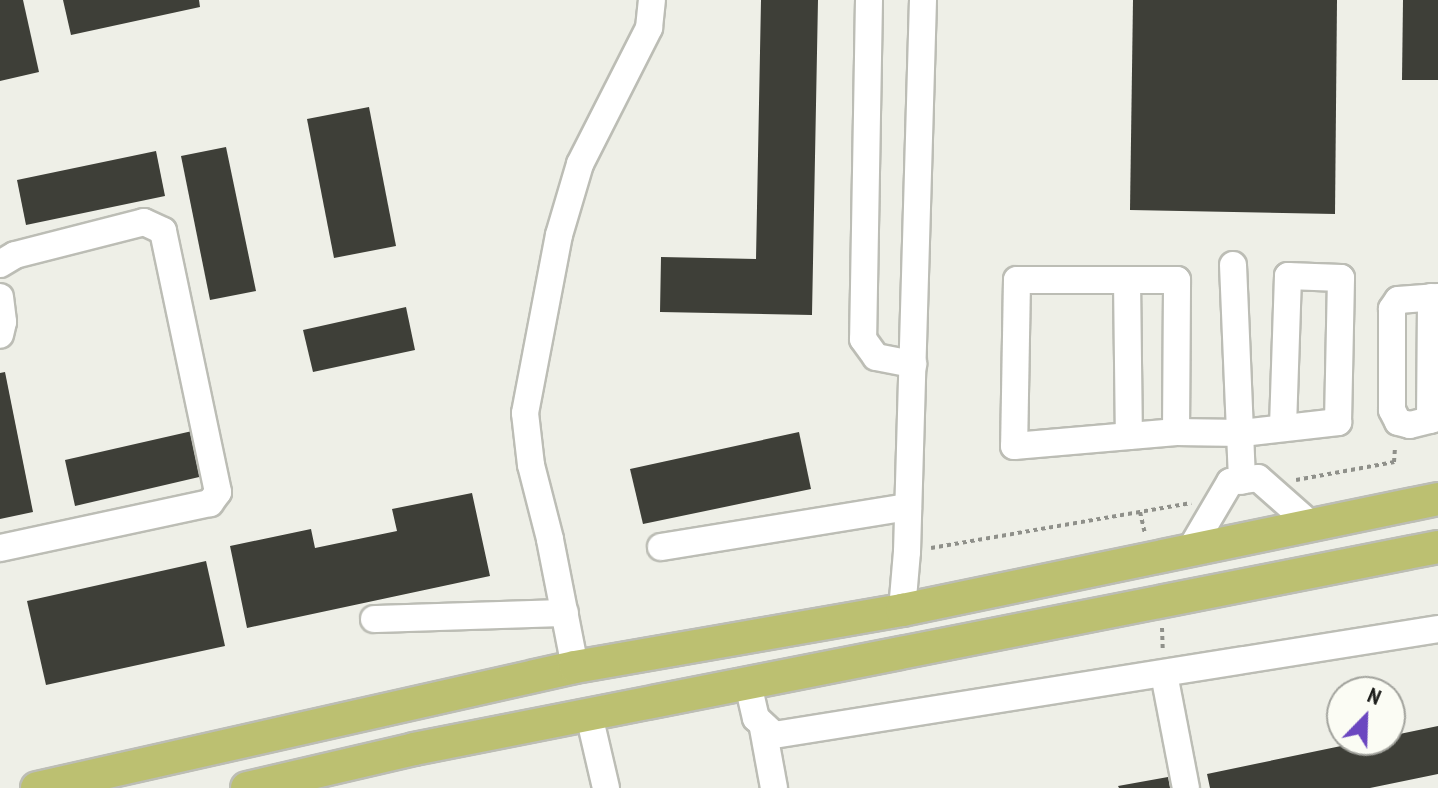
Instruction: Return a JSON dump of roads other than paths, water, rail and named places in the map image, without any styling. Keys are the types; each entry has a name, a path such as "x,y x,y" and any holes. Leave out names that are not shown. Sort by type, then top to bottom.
{"main road":[{"path":"37,788 575,667 902,610 1309,523 1438,499"},
{"path":"247,788 414,749 1438,547"}],"street":[{"path":"575,667 531,465 525,413 559,235 580,164 649,28 652,0"},
{"path":"869,0 863,339 876,357 913,364"},
{"path":"902,610 907,552 923,0"},
{"path":"0,264 15,255 144,222 163,231 218,492 210,503 0,548"},
{"path":"1233,265 1242,433 1254,483"},
{"path":"1176,432 1177,280 1017,280 1014,446 1176,432 1242,433 1338,422 1341,278 1288,276 1283,428"},
{"path":"1127,280 1129,436"},
{"path":"0,297 3,322 0,335"},
{"path":"1435,297 1434,419 1410,425 1398,422 1392,410 1392,309 1398,300 1435,297"},
{"path":"1190,550 1230,482 1254,483 1309,523"},
{"path":"661,547 908,507"},
{"path":"374,619 565,613"},
{"path":"748,684 756,718 763,728 774,735 1438,629"},
{"path":"1164,674 1186,788"},
{"path":"589,715 606,788"},
{"path":"763,728 774,788"}]}
